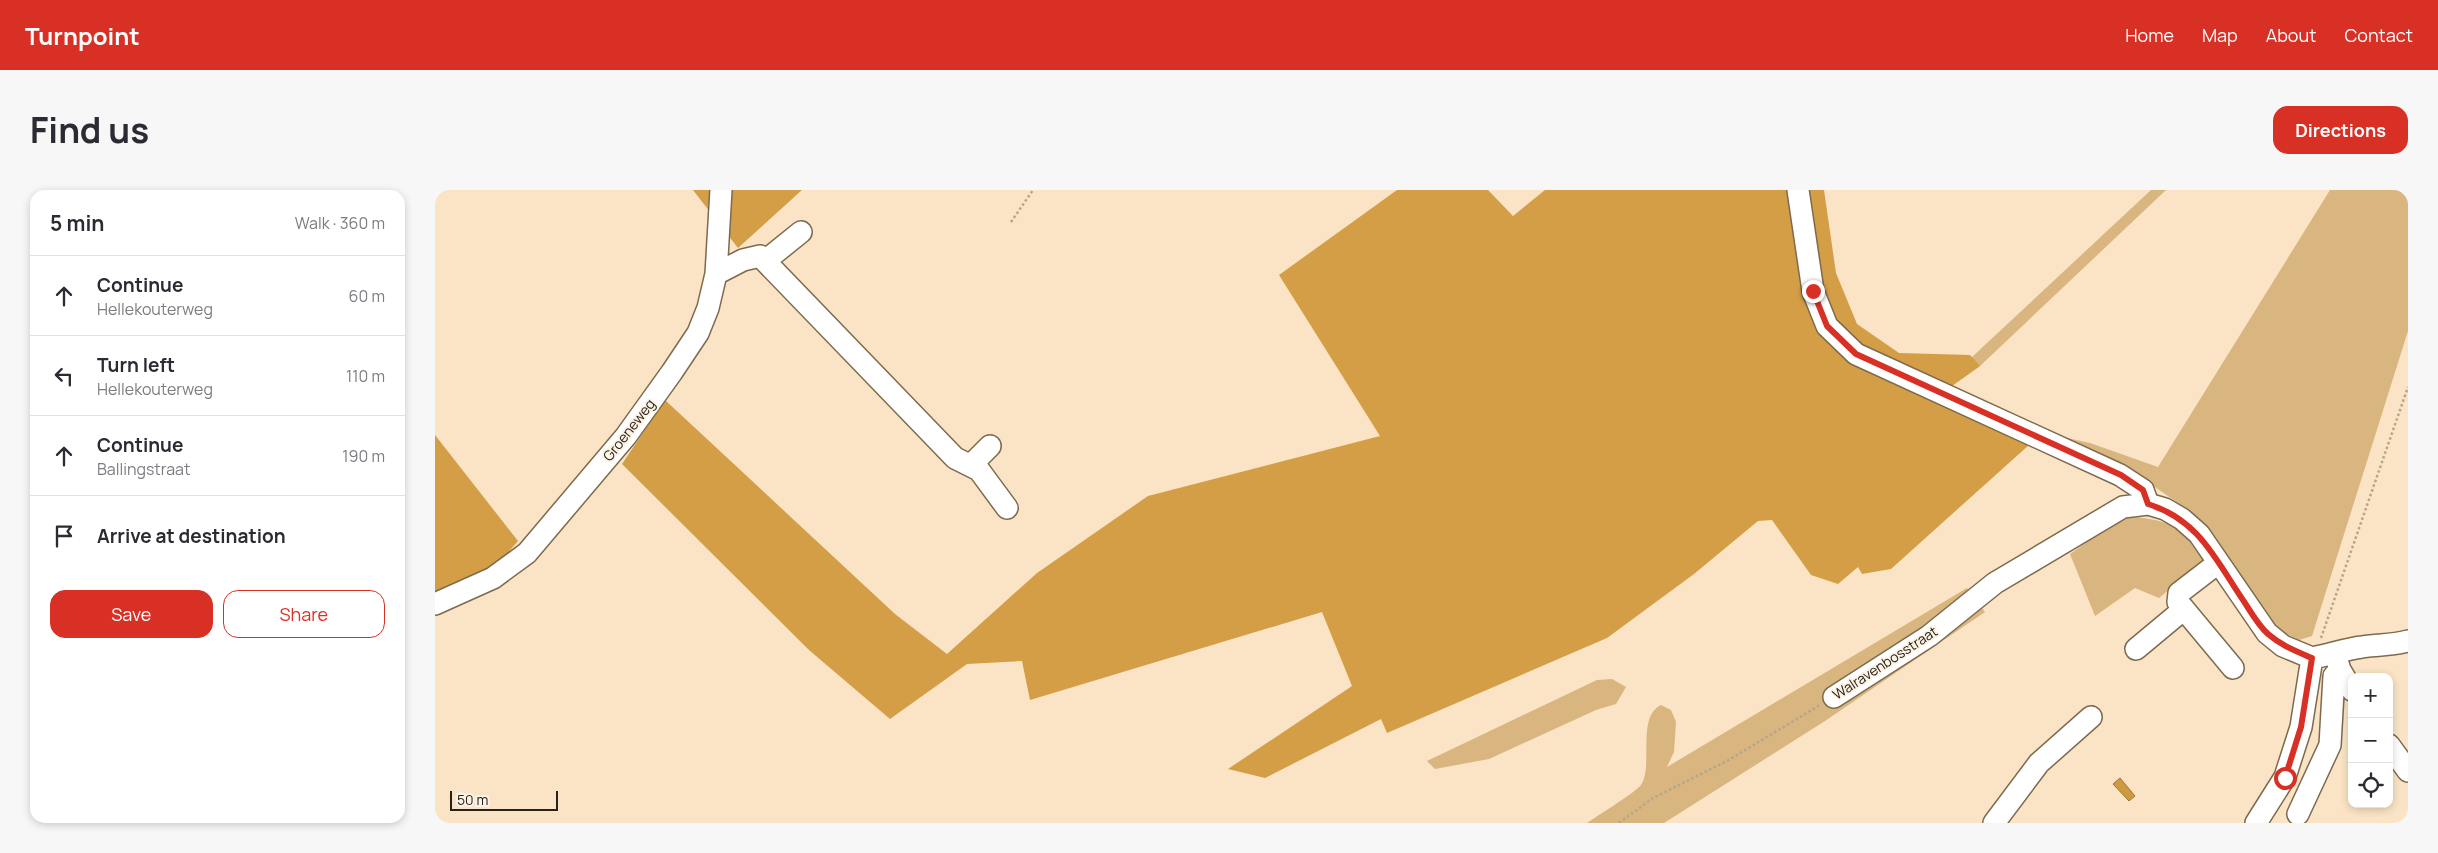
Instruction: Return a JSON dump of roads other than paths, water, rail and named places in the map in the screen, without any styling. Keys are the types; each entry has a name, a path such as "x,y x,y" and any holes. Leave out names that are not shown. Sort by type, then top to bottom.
{"street":[{"name":"Groeneweg","path":"435,604 493,578 511,566 533,545 626,436 673,372 697,333 708,308 716,274 721,190"},
{"path":"1798,190 1813,291 1827,326 1856,354 2121,475 2143,490 2148,504 2165,509 2182,519 2199,534 2217,563 2267,633 2283,646 2312,658 2338,662 2362,647 2388,646 2408,641"},
{"path":"765,261 801,232"},
{"path":"716,274 743,260 760,256 955,458 979,470 1007,508"},
{"path":"971,465 990,446"},
{"name":"Walravenbosstraat","path":"1834,696 1929,636 1995,583 2123,507 2148,504"},
{"path":"2217,563 2179,593 2178,602 2233,668"},
{"path":"2136,649 2184,609"},
{"path":"2256,823 2285,778 2301,727 2312,658"},
{"path":"2338,662 2348,682"},
{"path":"2298,814 2330,745 2334,676 2338,662"},
{"path":"1994,823 2039,763 2091,718"},
{"path":"2393,750 2408,771"}]}
